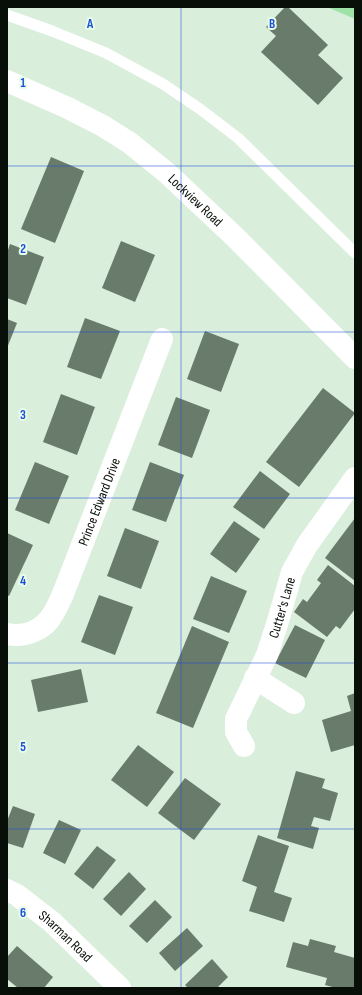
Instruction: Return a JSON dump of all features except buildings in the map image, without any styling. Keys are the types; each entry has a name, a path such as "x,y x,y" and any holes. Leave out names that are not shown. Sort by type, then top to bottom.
{"street":[{"name":"Lockview Road","path":"7,81 68,108 103,126 130,143 167,173 235,237 355,358"},
{"name":"Prince Edward Drive","path":"7,634 14,635 28,633 42,627 53,614 63,594 162,339"},
{"name":"Cutter's Lane","path":"244,746 236,732 236,720 267,655 292,572 307,545 355,478"},
{"path":"255,678 294,702"},
{"name":"Sharman Road","path":"7,890 17,895 52,922 120,988"}],"lane":[{"path":"7,15 106,53 163,84 200,109 238,138 355,253"}],"shaded area":[{"path":"327,7 355,7 355,19"}]}
